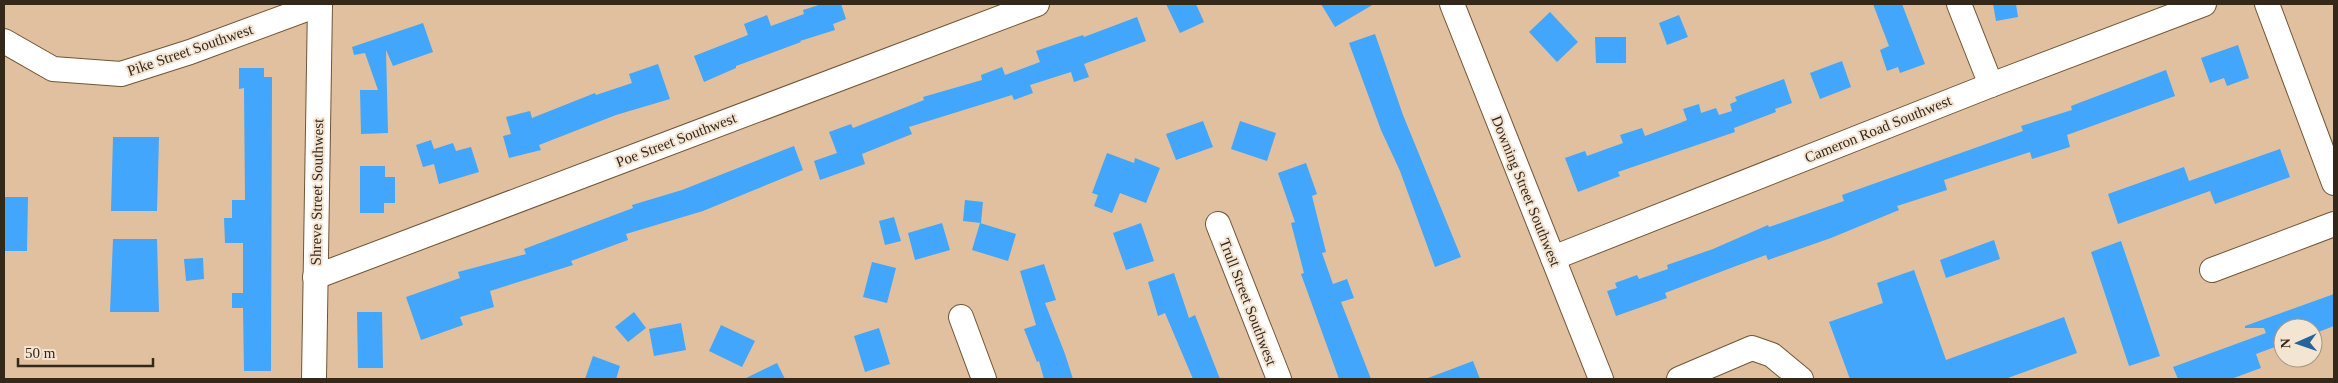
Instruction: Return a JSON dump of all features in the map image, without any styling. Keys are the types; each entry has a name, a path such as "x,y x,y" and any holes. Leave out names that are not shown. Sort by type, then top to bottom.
{"street":[{"name":"Shreve Street Southwest","path":"314,379 320,4"},
{"name":"Pike Street Southwest","path":"4,42 53,69 121,74 190,52 320,4"},
{"name":"Poe Street Southwest","path":"315,277 1037,4"},
{"name":"Downing Street Southwest","path":"1452,4 1601,379"},
{"path":"1959,4 1991,85"},
{"name":"Cameron Road Southwest","path":"1552,258 1991,85 2204,4"},
{"path":"2267,4 2334,183"},
{"name":"Trull Street Southwest","path":"1218,224 1278,379"},
{"path":"2212,270 2334,224"},
{"path":"961,317 984,379"},
{"path":"1694,376 1752,348 1772,355 1801,379"}],"building":[{"path":"822,4 841,4 846,19 833,24 835,30 800,41 736,66 736,68 704,82 694,56 748,35 744,24 767,15 771,26 804,14 803,10"},
{"path":"1166,4 1196,4 1204,22 1180,33"},
{"path":"1321,4 1374,4 1335,27"},
{"path":"1873,4 1902,4 1925,64 1900,73 1898,67 1887,71 1880,50 1889,46"},
{"path":"1993,4 2016,4 2018,17 1996,21"},
{"path":"1550,12 1578,42 1557,62 1529,32"},
{"path":"1679,15 1688,37 1667,45 1659,23"},
{"path":"1137,17 1146,41 1084,64 1089,77 1074,82 1071,72 1030,85 1033,93 1014,100 1012,95 909,127 912,134 862,154 865,164 820,180 814,161 837,153 829,132 851,124 853,128 924,100 923,97 982,80 981,75 1002,67 1005,75 1040,62 1036,51 1083,35 1084,37"},
{"path":"423,23 433,52 393,66 386,50 388,133 361,134 360,90 378,90 365,53 354,55 352,47"},
{"path":"1375,34 1403,115 1461,257 1435,267 1400,171 1381,130 1349,43"},
{"path":"1595,37 1626,37 1626,63 1596,63"},
{"path":"2238,45 2249,78 2227,86 2224,78 2210,83 2201,58"},
{"path":"1842,61 1851,87 1820,99 1810,73"},
{"path":"658,64 670,99 616,115 539,145 541,150 509,158 503,136 511,134 506,117 530,111 532,118 595,93 596,95 632,83 629,74"},
{"path":"239,68 264,68 264,77 272,77 271,371 244,371 243,308 232,308 232,293 243,293 243,243 225,243 224,218 232,218 232,200 245,200 244,88 239,89"},
{"path":"2166,70 2175,96 2067,135 2070,147 2032,159 2030,152 1944,180 1947,190 1897,206 1899,210 1831,238 1768,260 1766,255 1736,266 1665,293 1667,298 1616,316 1607,291 1617,288 1615,283 1637,275 1639,279 1668,269 1667,265 1713,249 1768,225 1769,227 1844,201 1842,195 2023,131 2021,126 2072,110 2071,106"},
{"path":"1784,79 1792,103 1775,109 1776,112 1734,128 1735,132 1618,172 1620,176 1578,192 1565,158 1585,151 1587,156 1623,143 1620,135 1642,128 1645,136 1680,123 1687,120 1683,109 1699,104 1701,113 1716,108 1719,115 1732,111 1730,104 1737,101 1735,97"},
{"path":"1203,121 1213,147 1176,160 1166,134"},
{"path":"1240,121 1276,133 1267,161 1231,149"},
{"path":"113,137 159,137 157,211 111,211"},
{"path":"431,140 434,149 453,143 456,151 471,147 479,172 439,184 434,164 423,167 416,145"},
{"path":"794,146 803,170 703,211 626,234 628,240 571,261 573,265 490,291 494,307 460,317 463,325 421,340 406,297 460,278 458,272 526,254 524,249 633,208 632,205 682,190"},
{"path":"2280,149 2290,177 2215,204 2210,191 2118,224 2108,194 2184,167 2189,181"},
{"path":"1107,153 1134,163 1135,158 1160,168 1146,203 1120,193 1112,213 1094,206 1098,195 1092,193"},
{"path":"1306,163 1317,194 1312,196 1326,252 1322,253 1333,284 1347,279 1354,298 1341,302 1371,379 1339,379 1301,274 1304,273 1291,223 1295,222 1278,173"},
{"path":"360,166 385,166 385,177 395,177 395,203 384,203 384,213 360,213"},
{"path":"4,197 28,197 27,251 4,251"},
{"path":"965,200 983,202 981,223 963,221"},
{"path":"894,217 901,241 885,245 879,221"},
{"path":"942,223 950,250 915,260 908,233"},
{"path":"980,223 1016,234 1008,261 972,250"},
{"path":"1141,223 1154,261 1126,270 1113,233"},
{"path":"113,239 157,239 159,312 110,312"},
{"path":"1994,240 2000,259 1946,278 1940,260"},
{"path":"2121,241 2160,356 2129,366 2091,252"},
{"path":"203,258 204,279 186,281 184,259"},
{"path":"872,262 896,268 887,303 863,297"},
{"path":"1044,264 1056,300 1045,303 1073,379 1044,379 1039,361 1037,362 1024,329 1036,325 1020,271"},
{"path":"1914,270 1946,360 2064,317 2077,353 2005,379 1850,379 1829,322 1883,303 1877,283"},
{"path":"1174,273 1189,318 1195,315 1220,379 1193,379 1165,313 1158,316 1148,282"},
{"path":"2334,294 2334,326 2323,330 2323,318 2273,318 2273,348 2256,354 2261,368 2231,379 2178,379 2173,367 2266,333 2264,328 2245,328 2245,326"},
{"path":"357,312 382,312 383,368 358,368"},
{"path":"634,312 646,328 628,342 615,327"},
{"path":"681,323 686,350 654,356 649,329"},
{"path":"721,325 755,341 742,367 709,351"},
{"path":"879,328 890,364 865,372 854,336"},
{"path":"593,356 620,366 616,379 585,379"},
{"path":"1473,361 1480,379 1428,379 1428,378"},
{"path":"777,363 785,379 744,379"}]}
